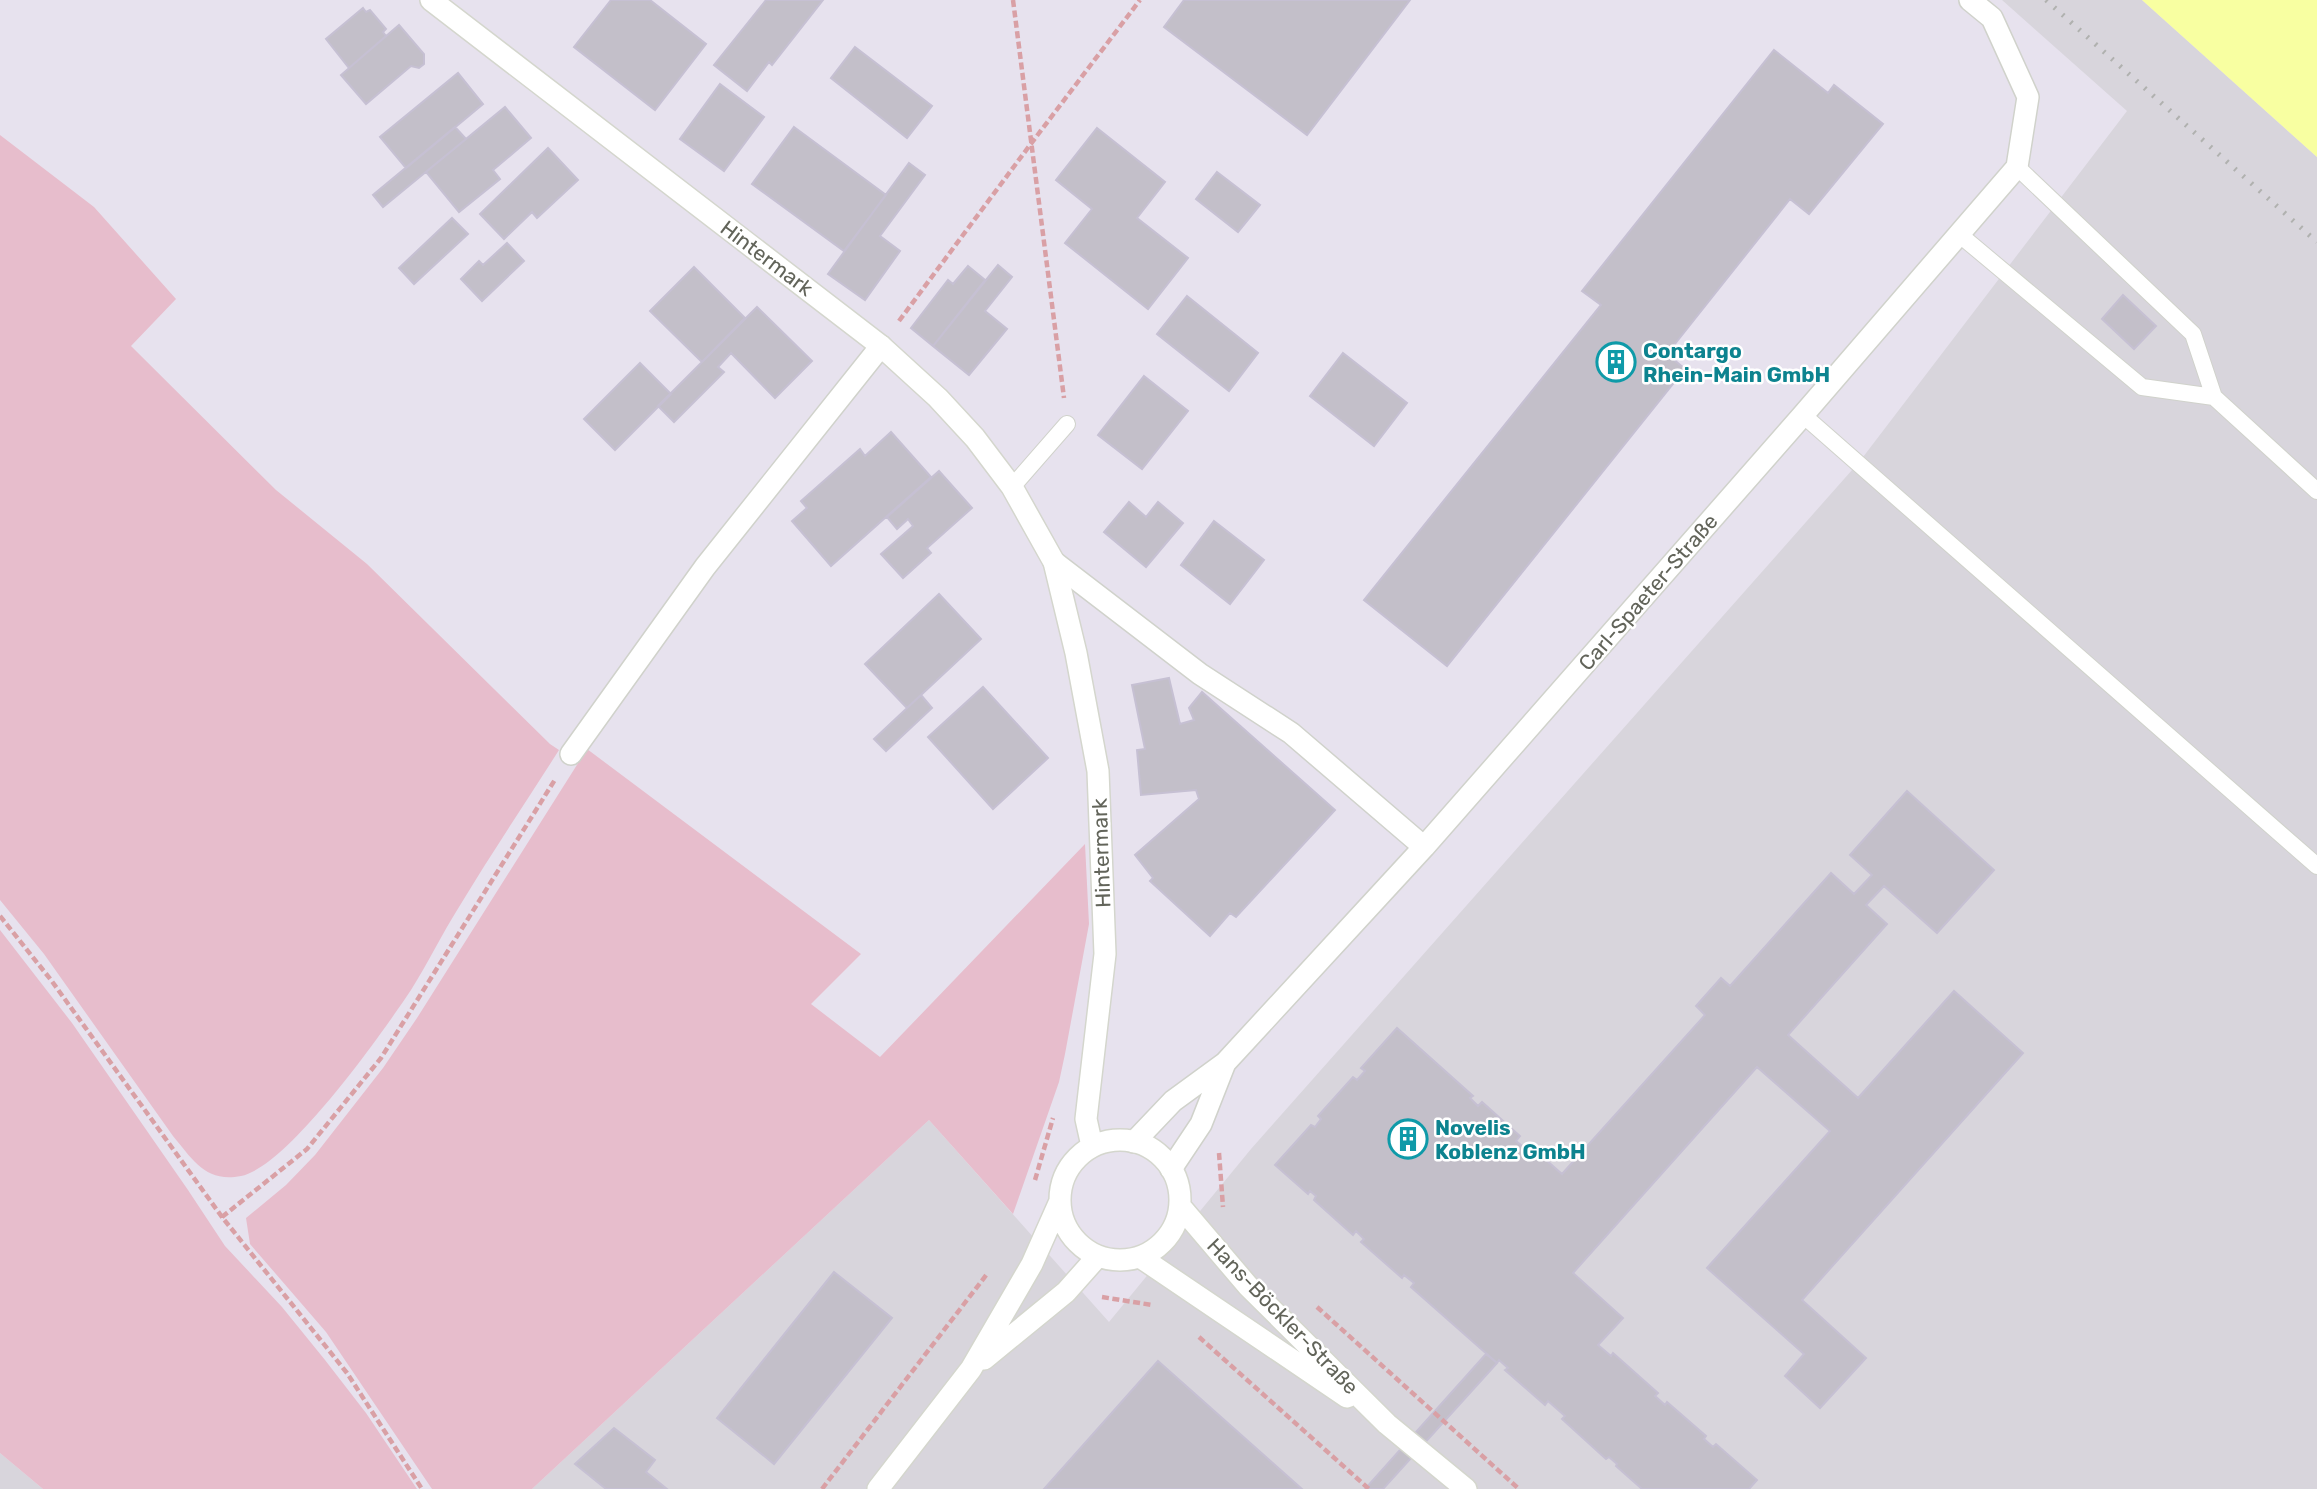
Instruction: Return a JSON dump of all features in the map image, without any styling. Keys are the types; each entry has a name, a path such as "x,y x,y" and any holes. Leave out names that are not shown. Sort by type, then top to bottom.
{"street":[{"name":"Hintermark","path":"431,0 881,345 938,398 975,438 1012,487 1055,562 1076,653 1098,771 1105,954 1086,1119 1092,1146"},
{"path":"1970,0 1992,18 2028,97 2017,167"},
{"name":"Carl-Spaeter-Straße","path":"1135,1142 1173,1101 1225,1063 1424,847 1961,235 2017,167"},
{"path":"571,754 705,568 881,345"},
{"name":"Hintermark","path":"1055,562 1200,674 1291,733 1424,847"},
{"name":"Carl-Spaeter-Straße","path":"1171,1169 1201,1124 1225,1063"},
{"path":"878,1489 971,1369 1032,1264 1059,1201 1067,1171 1079,1156 1092,1146 1114,1140 1135,1142 1162,1157 1171,1169 1180,1192 1180,1206 1173,1229 1160,1245 1140,1257 1119,1260 1098,1256 1083,1248 1070,1235 1062,1218 1059,1201"},
{"name":"Hans-Böckler-Straße","path":"1180,1206 1248,1286 1388,1424 1466,1489"},
{"path":"971,1369 1066,1292 1098,1256"},
{"name":"Hans-Böckler-Straße","path":"1140,1257 1388,1424"}],"lane":[{"path":"2017,167 2193,334 2214,397 2317,491"},
{"path":"1961,235 2142,387 2214,397"},
{"path":"1803,415 2317,866"},
{"path":"1012,487 1067,424"}],"path":[{"path":"1013,0 1067,424"},
{"path":"881,345 1140,0"},
{"path":"222,1217 307,1149 381,1058 571,754"},
{"path":"0,916 51,980 222,1217 347,1373 422,1489"},
{"path":"1219,1146 1224,1210"},
{"path":"822,1489 991,1269"},
{"path":"1311,1301 1519,1489"},
{"path":"1195,1334 1369,1489"}],"shaded area":[{"name":"Novelis Koblenz GmbH","path":"2002,0 2142,0 2317,157 2317,1489 532,1489 929,1120 1109,1322 1251,1149 1860,461 2127,111"},
{"path":"2142,0 2317,0 2317,157"},
{"path":"0,135 94,207 176,299 131,346 276,490 367,564 559,750 471,887 411,990 379,1036 308,1124 261,1167 241,1176 218,1176 209,1173 187,1153 44,954 0,900"},
{"path":"587,749 861,954 811,1004 880,1057 1085,844 1089,924 1065,1054 1059,1082 1013,1214 929,1120 532,1489 432,1489 326,1332 250,1244 246,1218 286,1185 315,1155 383,1068"},
{"path":"0,930 72,1023 225,1246 282,1307 325,1360 366,1413 417,1489 43,1489 0,1453"},
{"path":"0,1453 43,1489 0,1489"}],"building":[{"path":"611,0 650,0 706,44 655,110 574,47"},
{"path":"766,0 823,0 772,65 769,62 747,91 714,65"},
{"path":"1184,0 1410,0 1307,135 1164,27"},
{"path":"363,8 366,12 370,10 386,29 383,32 386,36 349,68 326,39"},
{"path":"399,25 424,54 424,64 419,68 411,66 366,104 341,75"},
{"path":"855,47 932,106 907,138 831,78"},
{"name":"Contargo Rhein-Main GmbH","path":"1774,50 1828,93 1834,85 1883,124 1809,214 1790,199 1667,354 1685,369 1447,666 1364,600 1601,305 1582,291"},
{"path":"458,73 483,104 406,168 380,137"},
{"path":"720,84 764,117 724,171 680,139"},
{"path":"505,107 531,138 493,170 500,179 459,212 426,172"},
{"path":"455,127 466,139 383,207 373,195"},
{"path":"794,127 886,195 844,251 752,184"},
{"path":"1097,128 1165,182 1137,218 1188,258 1148,309 1065,243 1092,209 1056,180"},
{"path":"548,148 578,180 537,218 532,212 504,239 480,214"},
{"path":"909,163 925,175 880,236 900,251 865,300 828,274"},
{"path":"1217,172 1260,205 1238,232 1196,199"},
{"path":"452,218 468,234 414,284 399,268"},
{"path":"507,243 524,261 482,301 461,279 479,261 483,265"},
{"path":"998,265 1012,277 985,311 1007,329 969,375 933,346"},
{"path":"968,266 985,280 933,346 911,328 948,280 953,284"},
{"path":"694,267 745,318 702,362 650,311"},
{"path":"2123,295 2156,326 2134,349 2102,319"},
{"path":"1187,296 1258,353 1229,391 1157,334"},
{"path":"757,307 812,361 775,398 731,353 718,367 724,372 674,422 658,406"},
{"path":"1343,353 1407,403 1374,446 1310,396"},
{"path":"640,363 671,394 615,450 584,419"},
{"path":"1144,376 1188,411 1142,469 1098,435"},
{"path":"891,432 931,477 831,566 792,521 807,508 801,501 860,449 865,456"},
{"path":"939,471 972,508 927,548 931,553 903,578 881,554 913,526 908,519 897,529 887,517"},
{"path":"1129,502 1146,517 1158,502 1183,523 1146,567 1104,532"},
{"path":"1214,521 1264,560 1230,604 1181,565"},
{"path":"939,594 981,639 907,708 865,664"},
{"path":"1169,678 1180,724 1194,720 1189,708 1202,692 1335,810 1236,917 1230,913 1210,936 1150,881 1153,878 1135,855 1199,799 1196,790 1141,795 1137,750 1145,749 1132,685"},
{"path":"983,687 1048,758 993,809 928,737"},
{"path":"921,695 932,708 886,751 874,739"},
{"name":"Novelis Koblenz GmbH","path":"1907,791 1994,870 1937,933 1884,886 1866,905 1887,924 1788,1035 1858,1098 1954,991 2023,1053 1802,1300 1866,1358 1820,1408 1785,1376 1804,1354 1707,1268 1830,1131 1757,1067 1573,1273 1623,1318 1598,1345 1611,1356 1613,1353 1658,1393 1655,1396 1665,1405 1667,1402 1706,1436 1704,1439 1713,1447 1716,1444 1757,1480 1749,1489 1642,1489 1609,1457 1606,1459 1562,1419 1565,1416 1548,1401 1545,1405 1505,1370 1508,1368 1499,1360 1497,1363 1411,1287 1414,1283 1404,1275 1402,1278 1361,1242 1364,1239 1356,1231 1353,1235 1314,1200 1316,1196 1310,1191 1308,1194 1275,1165 1311,1125 1315,1127 1321,1119 1318,1116 1353,1077 1357,1080 1365,1071 1361,1068 1397,1028 1473,1096 1470,1098 1478,1106 1482,1102 1520,1136 1516,1141 1526,1149 1529,1145 1562,1174 1705,1015 1696,1006 1721,978 1730,986 1831,873 1854,894 1872,875 1850,855"},
{"path":"834,1272 892,1318 774,1464 717,1418"},
{"path":"1486,1354 1497,1363 1383,1489 1365,1489"},
{"path":"1158,1361 1302,1489 1044,1489"},
{"path":"614,1428 655,1460 646,1472 667,1489 606,1489 575,1464"}],"railway":[{"path":"2046,0 2317,242"}],"place":[{"name":"Contargo Rhein-Main GmbH","path":"1616,362"},
{"name":"Novelis Koblenz GmbH","path":"1408,1139"}]}
